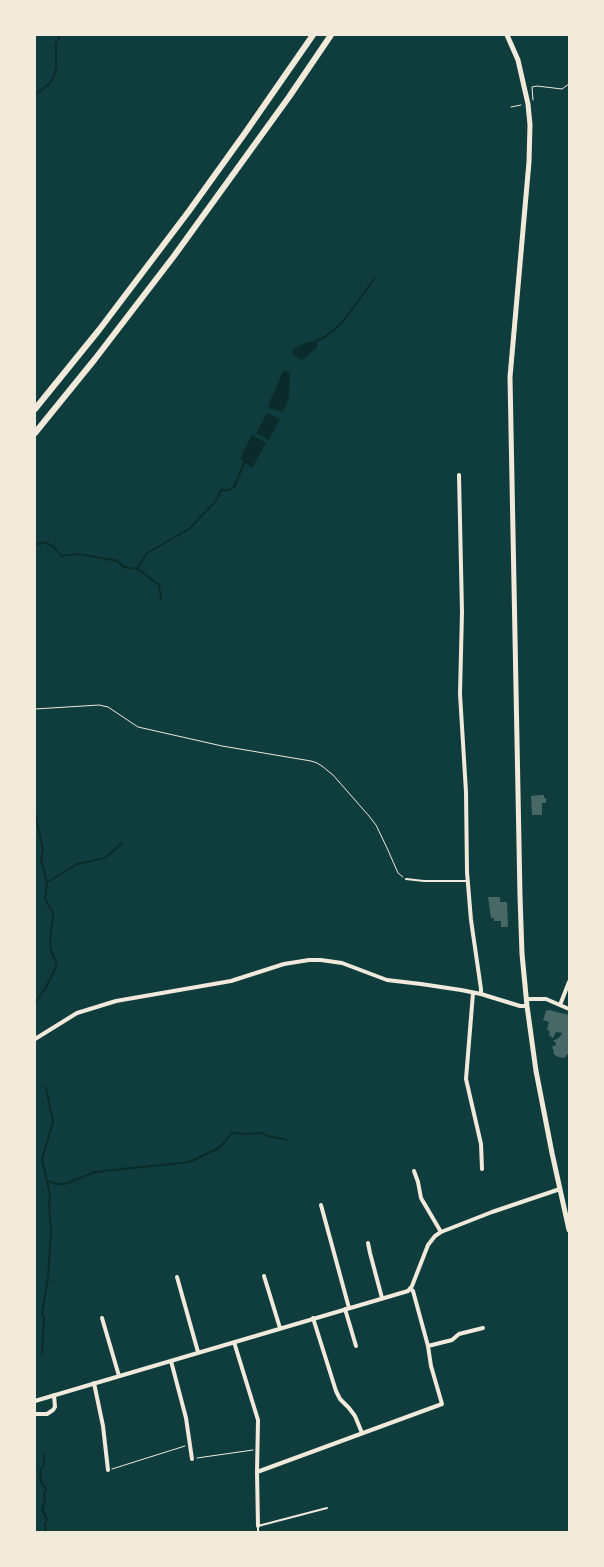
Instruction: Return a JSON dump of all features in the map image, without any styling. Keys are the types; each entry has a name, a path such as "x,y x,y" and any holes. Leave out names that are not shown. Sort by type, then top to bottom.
{"highway":[{"path":"35,409 156,255 246,133 313,35"},
{"path":"35,434 180,248 332,35"}],"main road":[{"path":"508,35 518,60 528,104 530,125 529,162 510,377 522,954 536,1071 569,1230"}],"street":[{"path":"458,475 462,612 460,694 466,792 467,881 481,994"},
{"path":"35,1039 84,1010 116,1001 232,981 297,961 313,960 343,963 387,980 481,994 515,1005 527,1006"},
{"path":"560,1006 569,982"},
{"path":"473,993 466,1079 481,1144 482,1169"},
{"path":"526,999 546,999 569,1010"},
{"path":"414,1171 421,1198 440,1232"},
{"path":"411,1289 428,1245 440,1232 560,1189"},
{"path":"321,1205 356,1346"},
{"path":"368,1243 382,1298"},
{"path":"264,1276 280,1328"},
{"path":"177,1277 198,1352"},
{"path":"35,1401 411,1289"},
{"path":"257,1472 442,1404 431,1366 428,1346 411,1289"},
{"path":"102,1318 119,1376"},
{"path":"313,1318 336,1391 340,1399 355,1416 362,1433"},
{"path":"428,1346 452,1340 459,1334 483,1328"},
{"path":"234,1342 258,1420 258,1526"},
{"path":"171,1361 186,1418 192,1459"},
{"path":"94,1383 104,1426 108,1470"},
{"path":"35,1414 47,1414 53,1410 55,1407 54,1395"}],"lane":[{"path":"406,879 467,881"},
{"path":"258,1532 258,1526 327,1508"}],"path":[{"path":"511,107 534,104 532,87 562,89 569,84"},
{"path":"35,709 99,705 108,707 138,728 222,746 317,763 333,775 376,825 398,873 406,879"},
{"path":"108,1470 190,1444"},
{"path":"192,1459 257,1450"}],"water":[{"path":"315,341 318,346 302,360 292,354 295,348"},
{"path":"283,371 290,372 289,398 283,412 268,406"},
{"path":"267,413 280,419 269,440 256,433"},
{"path":"252,435 266,443 252,468 240,459"}],"building":[{"path":"544,795 546,803 542,803 542,815 532,815 531,796"},
{"path":"488,897 500,897 500,902 507,902 508,927 501,927 501,921 494,921 494,918 491,918"},
{"path":"546,1011 569,1015 569,1054 566,1057 562,1058 553,1053 552,1046 555,1046 556,1043 553,1041 560,1037 562,1033 556,1032 553,1038 549,1035 550,1031 547,1030 549,1022 543,1020"}],"waterway":[{"path":"35,95 50,83 53,78 56,69 56,43 61,35"},
{"path":"315,341 325,337 342,323 375,278"},
{"path":"35,545 44,542 53,546 61,556 78,554 118,561 123,567 137,569 147,553 189,529 216,501 221,490 229,490 234,487 245,461"},
{"path":"138,569 159,585 161,599"},
{"path":"35,813 43,850 41,859 47,882 45,899 53,913 50,943 56,962 56,967 46,987 35,1003"},
{"path":"48,882 77,864 105,858 122,843"},
{"path":"42,1354 44,1317 42,1314 48,1278 51,1229 50,1195 42,1159 53,1122 46,1088"},
{"path":"48,1181 65,1184 95,1172 189,1162 219,1148 232,1133 261,1133 287,1140"},
{"path":"44,1455 44,1465 40,1471 41,1482 46,1489 44,1495 45,1503 42,1509 47,1520 45,1524 46,1532"}]}
